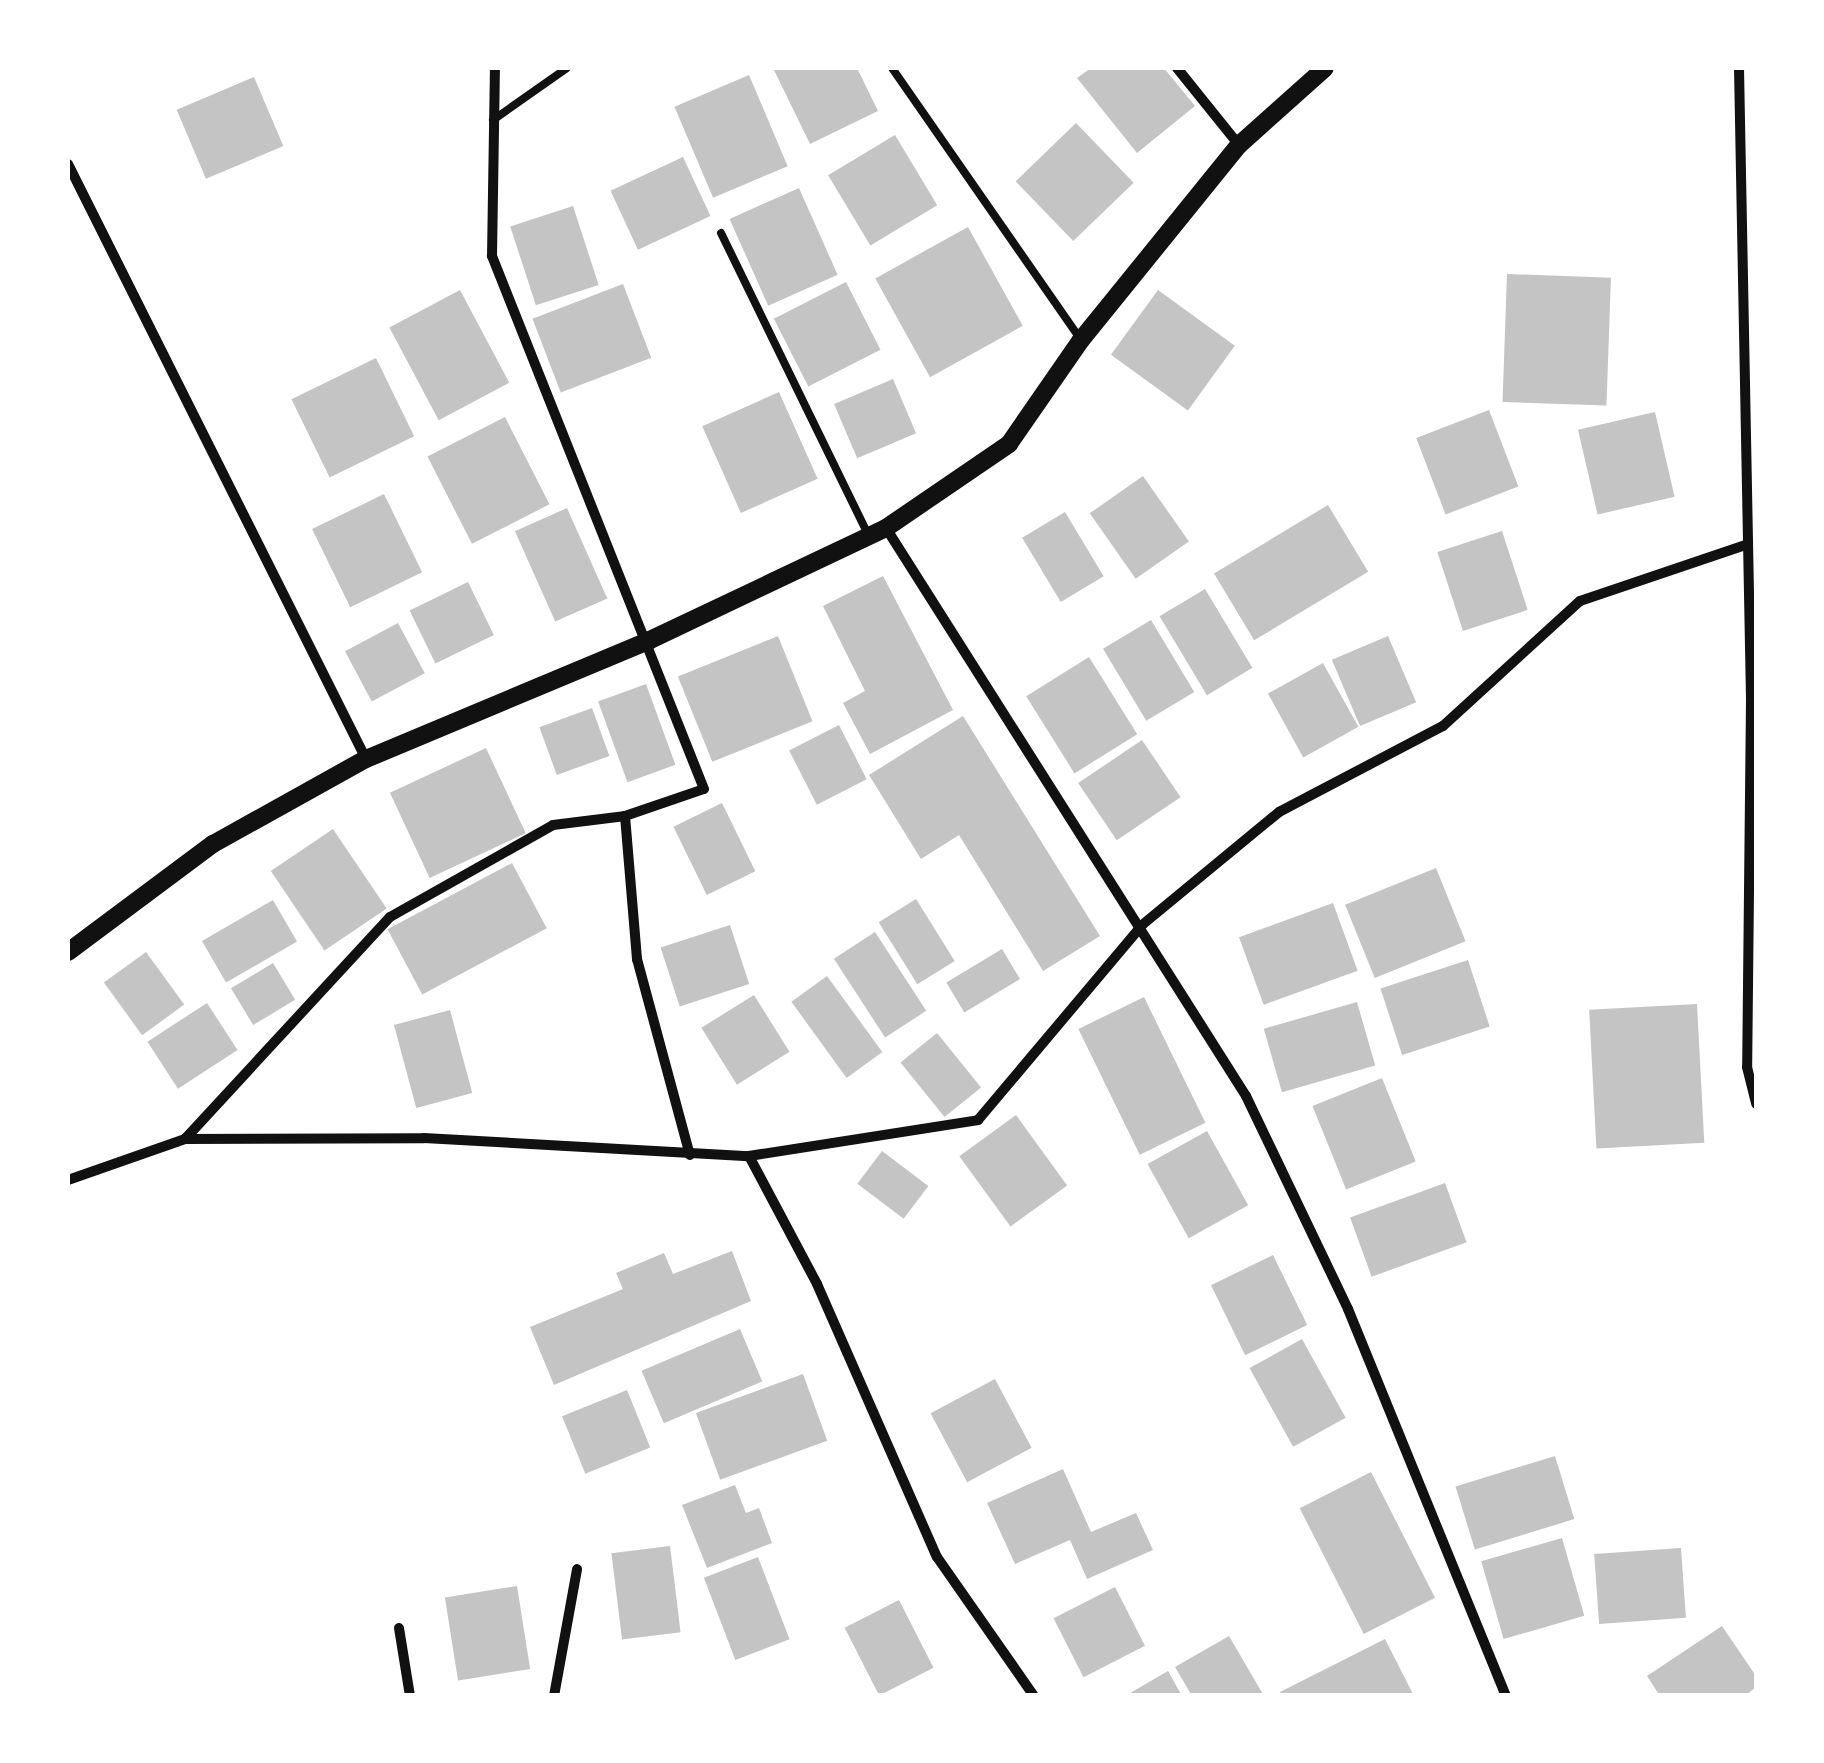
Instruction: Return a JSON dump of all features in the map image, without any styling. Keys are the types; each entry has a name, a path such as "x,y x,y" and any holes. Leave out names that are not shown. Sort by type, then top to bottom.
{"street":[{"path":"185,1139 390,917 553,825 624,816 704,790 650,640 492,256 495,68"},
{"path":"1177,68 1239,145"},
{"path":"68,952 214,844 366,758 650,640 878,532 1009,444 1081,340 1239,145 1326,68"},
{"path":"1739,68 1751,391 1748,544 1754,701 1748,1067 1756,1104"},
{"path":"68,164 366,758"},
{"path":"878,532 1142,925 1246,1096 1348,1309 1506,1696"},
{"path":"68,1180 185,1139 424,1138 749,1156 978,1120 1142,925 1279,812 1443,726 1580,601 1748,544"},
{"path":"624,816 637,959 690,1155"},
{"path":"749,1156 817,1284 938,1557 1034,1696"},
{"path":"554,1696 577,1569"},
{"path":"399,1628 410,1696"}],"lane":[{"path":"492,121 567,68"},
{"path":"892,68 1081,340"},
{"path":"720,233 878,532"}],"building":[{"path":"773,68 857,68 878,111 810,144"},
{"path":"1091,68 1164,68 1195,106 1137,153 1077,78"},
{"path":"749,75 788,166 713,198 674,107"},
{"path":"254,77 283,146 206,179 177,110"},
{"path":"1076,123 1134,183 1073,241 1016,181"},
{"path":"895,135 937,205 870,245 828,175"},
{"path":"683,157 710,216 638,250 610,191"},
{"path":"799,188 838,275 768,306 730,219"},
{"path":"573,206 599,285 536,305 510,226"},
{"path":"968,227 1023,326 930,377 875,278"},
{"path":"1507,274 1611,278 1606,406 1503,402"},
{"path":"846,282 881,350 808,386 774,319"},
{"path":"623,284 651,358 561,393 532,319"},
{"path":"460,290 509,383 439,420 389,328"},
{"path":"1158,290 1235,346 1188,411 1111,355"},
{"path":"376,358 414,436 330,477 292,399"},
{"path":"893,379 916,433 857,458 834,404"},
{"path":"779,392 818,479 741,513 702,426"},
{"path":"1489,410 1518,487 1446,515 1416,438"},
{"path":"1655,412 1675,497 1598,515 1578,430"},
{"path":"505,417 549,504 472,544 427,456"},
{"path":"1143,476 1189,542 1136,579 1090,513"},
{"path":"384,494 422,572 350,607 312,529"},
{"path":"1328,505 1368,572 1254,640 1214,574"},
{"path":"567,508 607,598 555,622 515,531"},
{"path":"1065,512 1104,576 1061,602 1022,538"},
{"path":"1502,531 1528,610 1463,631 1437,552"},
{"path":"883,576 953,710 870,754 843,703 865,691 823,606"},
{"path":"468,582 494,635 435,664 410,610"},
{"path":"1205,589 1252,668 1207,695 1160,616"},
{"path":"1151,620 1194,692 1146,721 1103,649"},
{"path":"398,623 425,673 372,701 345,651"},
{"path":"778,636 812,721 712,762 678,676"},
{"path":"1388,636 1416,702 1360,726 1332,660"},
{"path":"1089,657 1137,734 1074,773 1026,696"},
{"path":"1323,663 1358,727 1303,757 1268,694"},
{"path":"646,684 675,765 627,782 598,701"},
{"path":"592,708 609,756 557,775 539,727"},
{"path":"963,716 1100,936 1043,971 959,835 921,859 869,775"},
{"path":"839,725 867,779 817,805 789,750"},
{"path":"1142,740 1181,797 1117,840 1078,783"},
{"path":"486,748 526,833 430,878 390,793"},
{"path":"722,803 755,871 707,895 673,827"},
{"path":"333,829 387,909 325,951 271,871"},
{"path":"512,863 547,928 422,995 388,929"},
{"path":"1436,868 1466,941 1375,978 1345,905"},
{"path":"916,899 955,961 917,984 879,922"},
{"path":"273,900 297,942 226,983 202,941"},
{"path":"1333,903 1358,971 1264,1005 1239,937"},
{"path":"730,925 749,984 680,1007 661,948"},
{"path":"875,932 926,1011 885,1038 834,959"},
{"path":"1002,949 1020,979 964,1012 946,982"},
{"path":"146,952 184,1005 142,1035 104,983"},
{"path":"1468,960 1490,1027 1402,1055 1381,988"},
{"path":"273,963 295,1000 253,1025 231,988"},
{"path":"827,976 882,1052 847,1078 791,1002"},
{"path":"754,995 790,1052 737,1085 701,1028"},
{"path":"1144,997 1205,1123 1140,1155 1078,1029"},
{"path":"1357,1002 1375,1065 1282,1092 1264,1029"},
{"path":"207,1003 237,1050 178,1089 147,1042"},
{"path":"1697,1004 1704,1143 1596,1148 1589,1010"},
{"path":"450,1010 472,1093 416,1108 394,1025"},
{"path":"937,1033 981,1087 945,1117 900,1063"},
{"path":"1382,1078 1416,1161 1346,1190 1312,1106"},
{"path":"1016,1115 1067,1185 1011,1227 959,1156"},
{"path":"1207,1131 1248,1205 1189,1238 1148,1164"},
{"path":"882,1151 928,1186 904,1219 857,1184"},
{"path":"1445,1183 1467,1242 1372,1277 1350,1218"},
{"path":"732,1251 751,1301 554,1385 530,1327 623,1289 616,1273 664,1253 673,1274"},
{"path":"1273,1255 1307,1325 1245,1355 1211,1285"},
{"path":"740,1329 762,1381 664,1423 642,1371"},
{"path":"1302,1339 1346,1418 1293,1447 1250,1368"},
{"path":"803,1374 827,1441 720,1480 696,1413"},
{"path":"995,1379 1032,1448 967,1482 931,1413"},
{"path":"627,1390 650,1447 585,1474 562,1416"},
{"path":"1555,1456 1574,1519 1475,1550 1456,1486"},
{"path":"1063,1469 1091,1532 1136,1513 1153,1550 1087,1579 1070,1540 1015,1564 987,1503"},
{"path":"1371,1472 1435,1598 1364,1634 1300,1508"},
{"path":"735,1485 746,1513 759,1508 772,1543 707,1568 682,1505"},
{"path":"1562,1538 1584,1616 1504,1639 1481,1561"},
{"path":"670,1546 681,1632 622,1640 611,1553"},
{"path":"1681,1548 1686,1618 1599,1624 1594,1554"},
{"path":"758,1557 790,1639 735,1660 704,1578"},
{"path":"517,1586 530,1669 458,1680 445,1597"},
{"path":"1115,1587 1145,1646 1083,1677 1054,1618"},
{"path":"899,1600 934,1668 879,1695 845,1628"},
{"path":"1722,1626 1756,1676 1756,1687 1745,1696 1660,1696 1647,1676"},
{"path":"1229,1636 1264,1696 1192,1696 1175,1667"},
{"path":"1385,1639 1414,1696 1282,1696 1280,1692"},
{"path":"1168,1671 1182,1696 1125,1696"}]}
